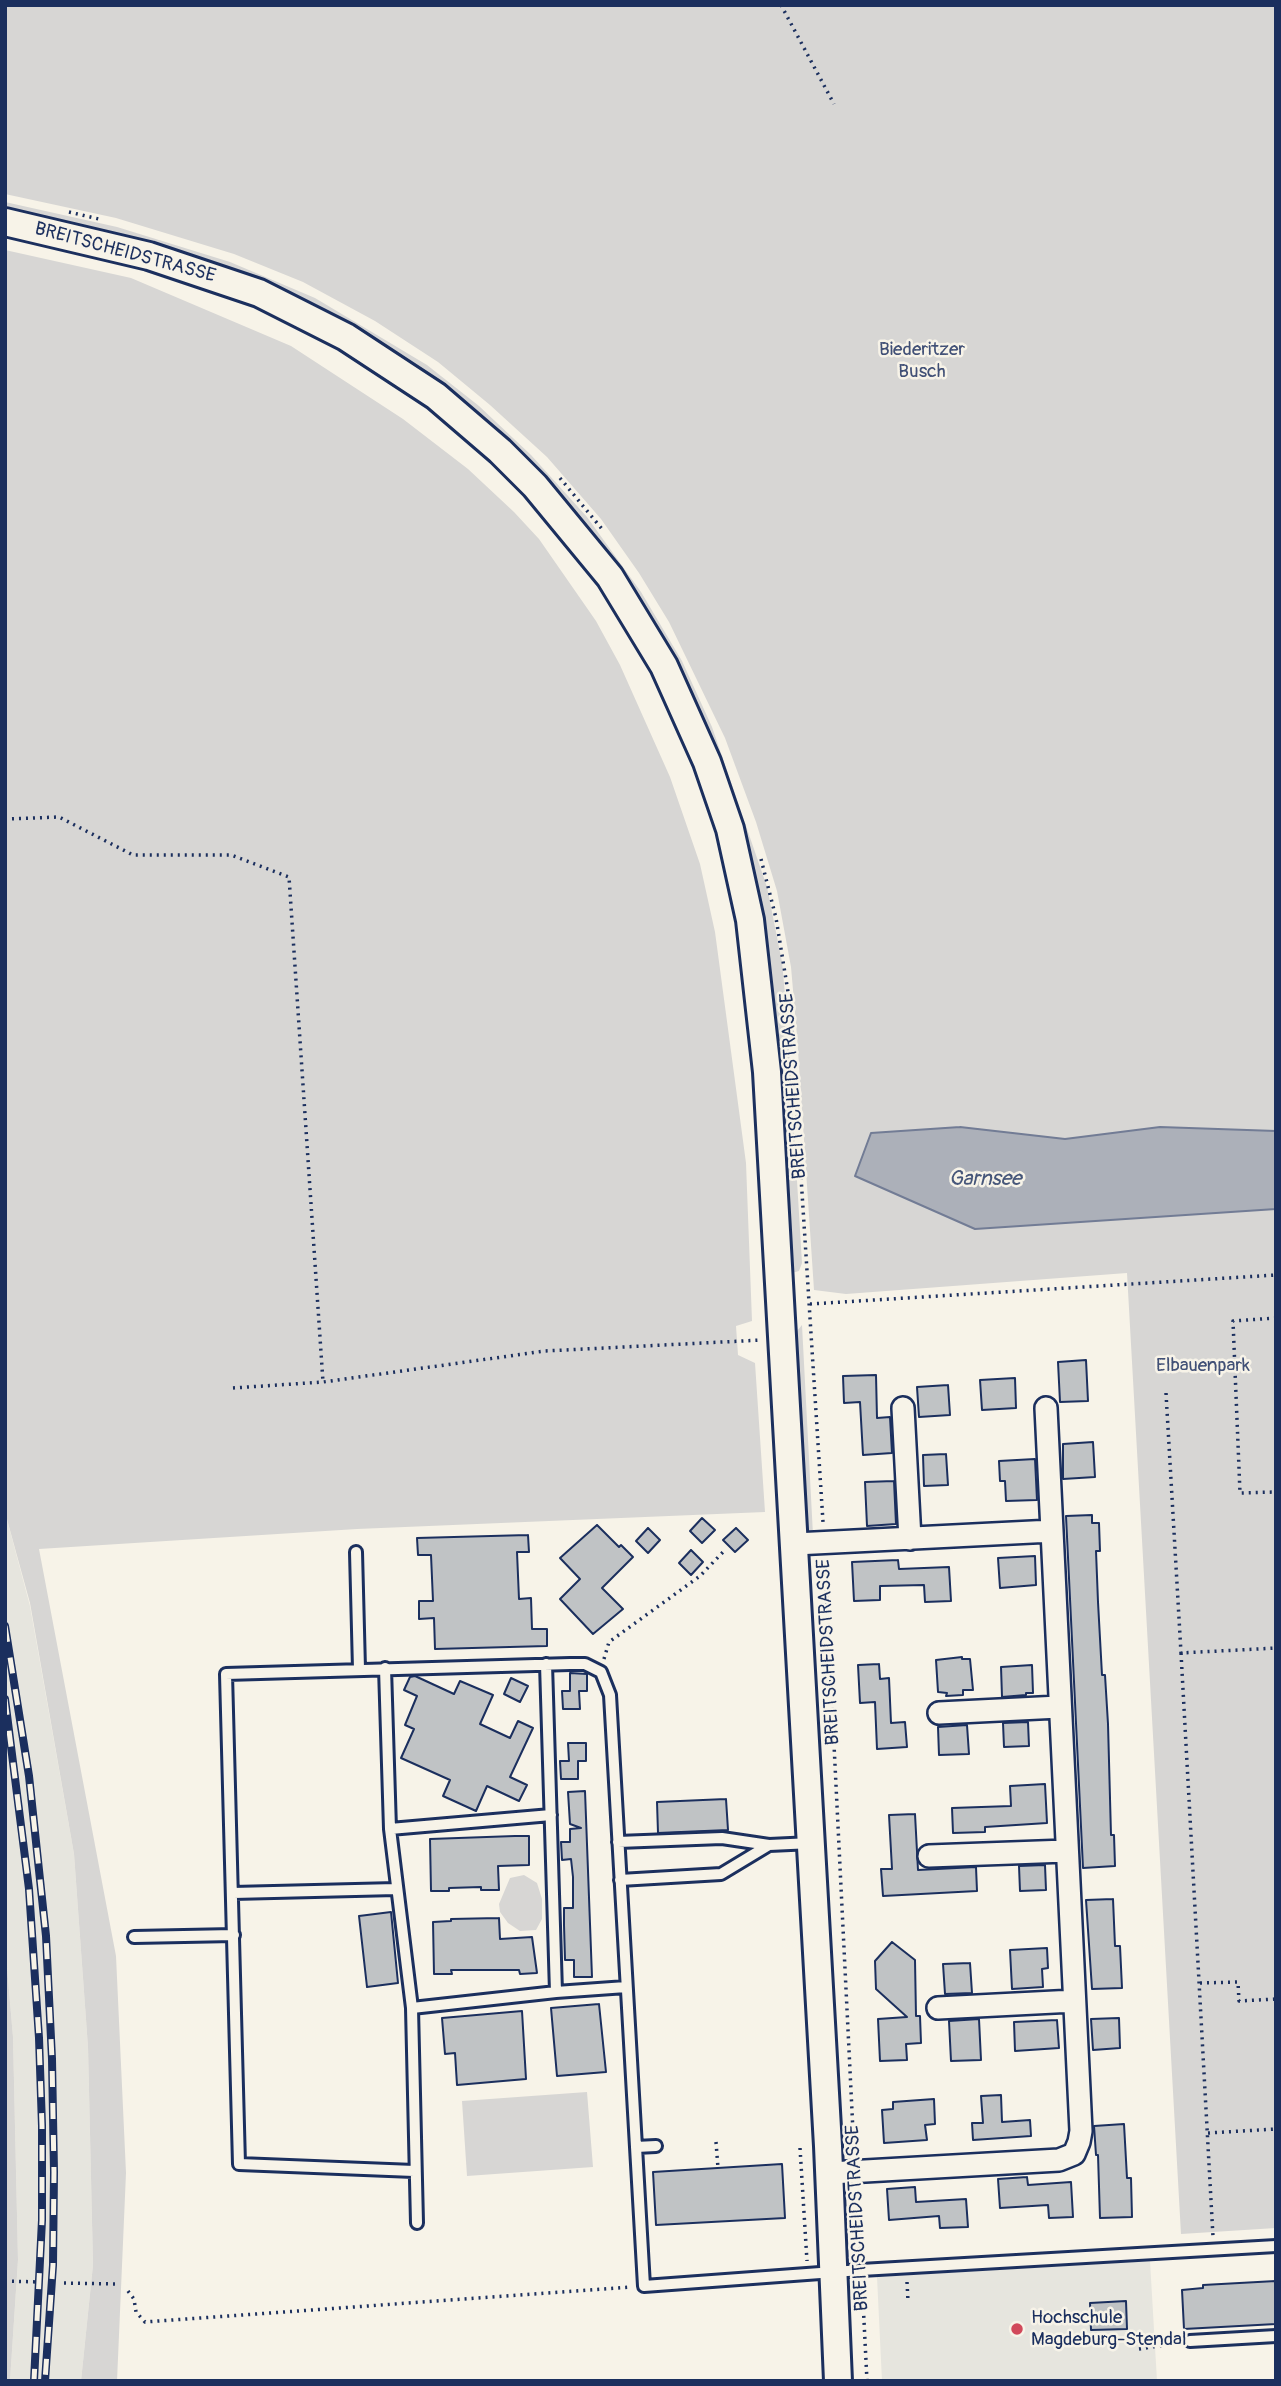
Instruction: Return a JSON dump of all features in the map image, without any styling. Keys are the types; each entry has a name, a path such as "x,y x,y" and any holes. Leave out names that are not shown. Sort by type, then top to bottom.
{"street":[{"name":"BREITSCHEIDSTRASSE","path":"5,222 149,256 228,281 300,312 369,351 436,397 500,451 562,517 625,598 664,666 700,743 723,807 743,886 756,962 767,1072 812,1843 843,2172 820,2273 838,2381"},
{"path":"903,1408 910,1539"},
{"path":"843,2172 1059,2160 1070,2157 1077,2150 1081,2131 1046,1408"},
{"path":"795,1544 1052,1531"},
{"path":"939,1713 1059,1707"},
{"path":"929,1856 1066,1851"},
{"path":"938,2008 1074,2001"}],"lane":[{"path":"356,1552 359,1669"},
{"path":"546,1664 556,1992"},
{"path":"414,2171 239,2164 226,1674 546,1664 585,1664 601,1672 610,1695 644,2287 861,2270 1276,2246"},
{"path":"385,1668 390,1829 412,2008 417,2223"},
{"path":"390,1829 551,1815"},
{"path":"618,1842 722,1838 769,1845 812,1843"},
{"path":"620,1880 721,1874 769,1845"},
{"path":"233,1893 396,1889"},
{"path":"134,1937 234,1935"},
{"path":"412,2008 626,1987"},
{"path":"636,2147 656,2146"},
{"path":"1190,2341 1276,2336"}],"path":[{"path":"781,5 834,104"},
{"name":"BREITSCHEIDSTRASSE","path":"64,211 112,222"},
{"path":"560,478 606,535"},
{"path":"5,818 59,817 132,855 231,855 289,877 323,1382"},
{"name":"BREITSCHEIDSTRASSE","path":"759,852 776,918 790,1004 824,1544 843,2172 861,2270 867,2381"},
{"path":"821,1303 1276,1275"},
{"path":"1276,1318 1233,1321 1240,1493 1276,1492"},
{"path":"233,1388 323,1382 545,1350 781,1340"},
{"path":"1166,1393 1214,2250"},
{"path":"601,1672 609,1642 699,1576 725,1550"},
{"path":"1181,1653 1276,1648"},
{"path":"1200,1983 1238,1982 1239,2001 1276,1999"},
{"path":"1208,2133 1276,2129"},
{"path":"716,2142 718,2168"},
{"path":"800,2148 820,2273"},
{"path":"906,2268 908,2301"},
{"path":"5,2281 39,2282"},
{"path":"64,2283 116,2284"},
{"path":"128,2291 134,2299 136,2312 145,2322 644,2287"},
{"path":"1139,2349 1190,2341"}],"shaded area":[{"path":"5,1512 30,1606 74,1854 88,2047 93,2265 81,2381 10,2381 18,2260 13,2037 5,1944"},
{"name":"Hochschule Magdeburg-Stendal","path":"1150,2261 1157,2381 882,2381 877,2277"}],"green space":[{"name":"Biederitzer Busch","path":"5,5 1276,5 1276,1131 1160,1127 1065,1139 960,1127 975,1229 1276,1209 1276,2228 1181,2234 1127,1273 846,1294 814,1290 791,967 777,891 756,822 725,738 669,622 639,573 601,519 547,457 438,362 375,321 303,282 234,254 116,218 5,194"},
{"path":"5,202 117,227 230,262 315,298 427,365 479,406 531,455 587,517 641,592 682,661 712,727 767,887 782,962 787,1016 802,1263 799,1271 792,1273 788,1264 731,800 707,727 675,663 633,595 373,341 5,212"},
{"path":"5,250 131,278 291,346 403,419 468,469 539,539 596,621 620,665 670,777 700,864 715,932 746,1163 752,1321 736,1326 738,1355 755,1363 765,1512 357,1529 39,1549 116,1956 126,2173 117,2381 81,2381 93,2265 88,2047 74,1854 30,1603 5,1512"},
{"path":"802,1325 813,1535 806,1529 794,1341"},
{"path":"524,1875 537,1883 542,1899 542,1919 536,1930 520,1931 508,1923 500,1912 499,1904 510,1878"},
{"path":"5,1944 13,2037 18,2260 10,2381 5,2381"},
{"path":"587,2092 593,2167 467,2176 462,2101"}],"water":[{"name":"Garnsee","path":"960,1127 1065,1139 1160,1127 1276,1131 1276,1209 975,1229 855,1176 871,1133"}],"building":[{"path":"1086,1360 1088,1401 1060,1402 1058,1362"},
{"path":"876,1375 877,1418 890,1417 892,1453 863,1455 860,1402 844,1403 843,1376"},
{"path":"1015,1378 1016,1408 982,1410 980,1380"},
{"path":"948,1385 950,1415 919,1417 917,1387"},
{"path":"1093,1442 1095,1477 1063,1479 1063,1444"},
{"path":"946,1454 948,1485 924,1486 923,1455"},
{"path":"1035,1459 1037,1500 1006,1501 1005,1481 1000,1481 999,1461"},
{"path":"894,1481 896,1524 867,1526 865,1482"},
{"path":"1092,1515 1092,1523 1099,1523 1100,1551 1096,1551 1098,1602 1102,1675 1105,1675 1111,1835 1114,1835 1115,1866 1083,1868 1066,1516"},
{"path":"702,1518 715,1530 702,1543 690,1531"},
{"path":"597,1525 633,1557 602,1588 623,1609 593,1634 560,1599 580,1579 560,1558"},
{"path":"648,1528 660,1540 648,1553 636,1541"},
{"path":"736,1528 748,1540 735,1552 723,1540"},
{"path":"528,1535 529,1552 517,1552 519,1599 531,1598 532,1629 547,1629 547,1646 435,1649 434,1618 419,1619 419,1601 433,1601 431,1555 418,1555 417,1538"},
{"path":"691,1550 703,1562 691,1575 679,1563"},
{"path":"1035,1556 1036,1585 1000,1588 998,1558"},
{"path":"898,1560 899,1569 949,1567 951,1601 925,1602 924,1585 880,1586 880,1600 854,1601 852,1562"},
{"path":"962,1657 970,1659 973,1690 963,1690 963,1695 946,1696 947,1693 938,1692 936,1660"},
{"path":"879,1664 880,1679 889,1678 891,1723 905,1722 907,1747 877,1749 875,1702 860,1703 858,1665"},
{"path":"1032,1665 1033,1693 1002,1697 1001,1667"},
{"path":"570,1673 587,1674 587,1691 579,1691 580,1709 563,1709 562,1691 570,1691"},
{"path":"415,1676 454,1694 460,1681 493,1695 480,1724 510,1738 518,1721 533,1728 510,1777 527,1785 519,1801 487,1786 476,1811 443,1796 450,1780 401,1758 414,1729 405,1725 417,1696 404,1690 410,1677"},
{"path":"511,1678 528,1686 520,1702 504,1694"},
{"path":"1028,1722 1029,1746 1004,1747 1003,1723"},
{"path":"967,1725 969,1754 939,1755 938,1727"},
{"path":"568,1743 586,1743 586,1761 578,1761 578,1779 561,1779 560,1761 569,1761"},
{"path":"1045,1784 1047,1823 985,1827 985,1832 953,1833 952,1808 1011,1806 1010,1786"},
{"path":"585,1791 592,1977 574,1977 574,1960 565,1960 564,1925 564,1908 573,1908 573,1877 571,1859 562,1860 561,1842 570,1842 570,1829 581,1828 570,1824 568,1792"},
{"path":"726,1799 728,1830 658,1833 657,1802"},
{"path":"915,1814 918,1870 976,1867 977,1891 883,1896 881,1869 892,1869 889,1815"},
{"path":"529,1836 529,1865 498,1866 499,1890 481,1890 481,1887 431,1891 430,1839"},
{"path":"1045,1865 1046,1890 1020,1891 1019,1866"},
{"path":"1113,1899 1115,1946 1120,1946 1122,1988 1092,1989 1086,1900"},
{"path":"391,1912 398,1983 367,1987 359,1916"},
{"path":"499,1918 500,1939 532,1937 537,1973 520,1974 519,1970 451,1970 452,1974 434,1974 433,1922"},
{"path":"892,1942 915,1960 916,2016 920,2016 921,2043 906,2044 907,2060 880,2061 878,2019 907,2017 876,1989 875,1961"},
{"path":"1047,1948 1048,1968 1042,1969 1043,1987 1012,1989 1010,1950"},
{"path":"970,1963 972,1993 945,1994 943,1964"},
{"path":"599,2004 606,2072 557,2076 551,2008"},
{"path":"522,2011 526,2079 457,2085 455,2053 445,2054 442,2018"},
{"path":"1119,2018 1120,2048 1093,2050 1091,2019"},
{"path":"979,2019 981,2060 951,2061 949,2021"},
{"path":"1057,2020 1059,2048 1015,2051 1014,2022"},
{"path":"1001,2095 1002,2122 1030,2120 1031,2136 973,2140 972,2123 983,2123 981,2096"},
{"path":"934,2099 935,2124 925,2125 927,2140 884,2143 882,2110 893,2109 893,2102"},
{"path":"1124,2124 1127,2178 1131,2178 1132,2217 1100,2218 1098,2155 1094,2126"},
{"path":"782,2164 785,2218 656,2225 653,2172"},
{"path":"1027,2177 1028,2185 1071,2182 1073,2217 1049,2218 1048,2205 1000,2208 998,2179"},
{"path":"915,2187 916,2202 966,2199 968,2227 940,2228 939,2216 889,2220 887,2189"},
{"path":"1276,2281 1276,2324 1184,2329 1182,2290 1203,2288 1203,2285"},
{"path":"1126,2301 1127,2329 1091,2330 1090,2303"}],"railway":[{"path":"5,1626 29,1776 46,1936 54,2172 53,2265 45,2381"},
{"path":"5,1699 29,1889 39,2038 42,2220 34,2381"}],"place":[{"name":"Hochschule Magdeburg-Stendal","path":"1017,2329"}],"park label":[{"name":"Elbauenpark","path":"1203,1366"}]}
